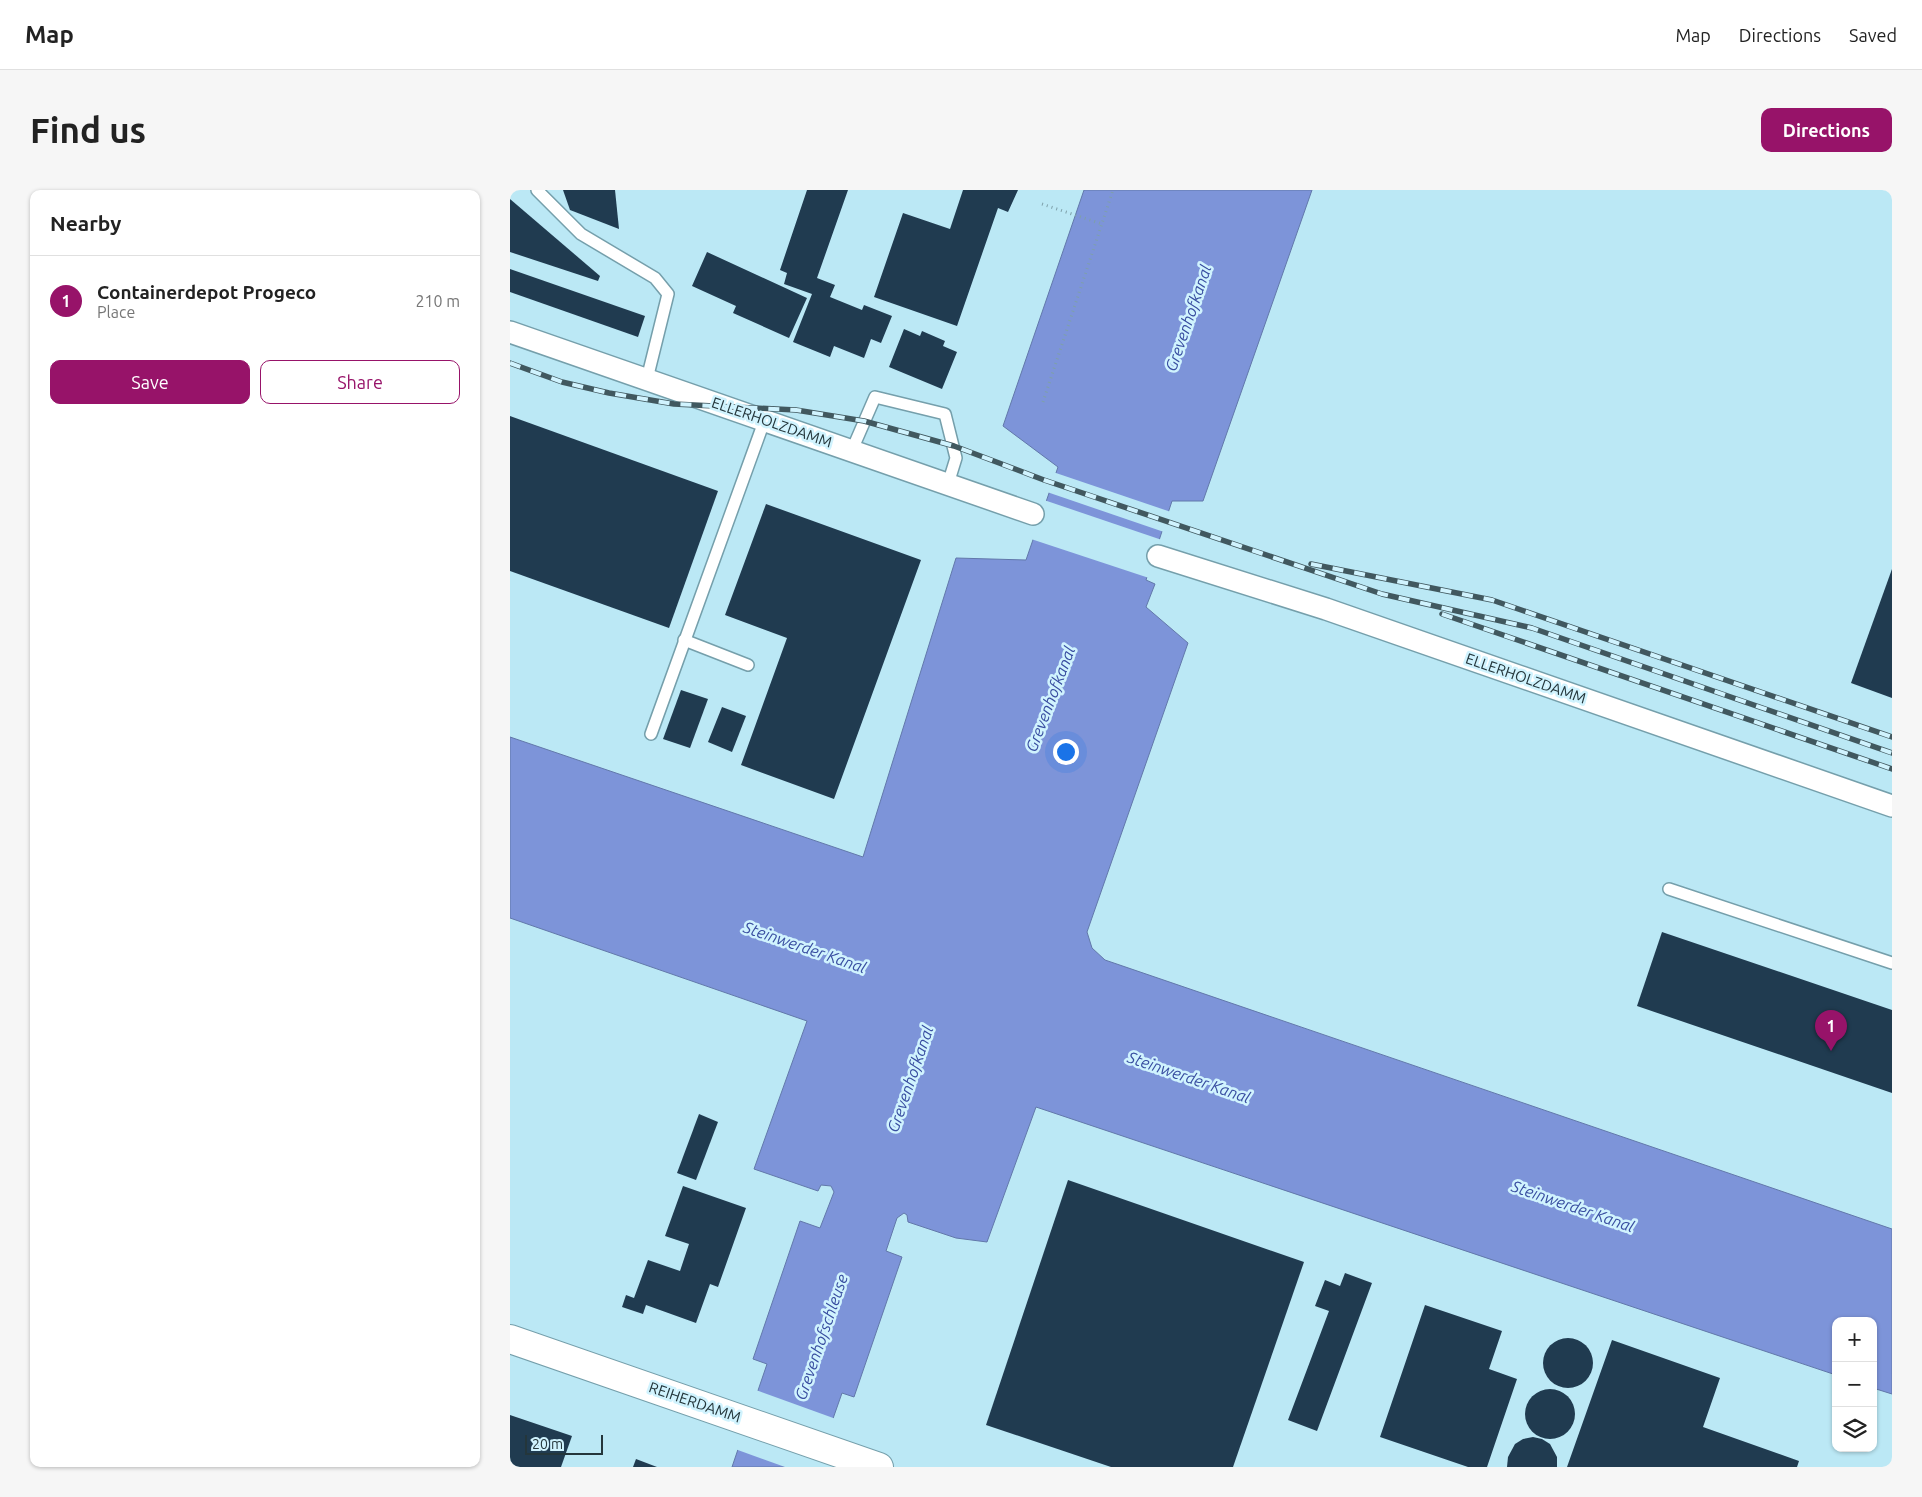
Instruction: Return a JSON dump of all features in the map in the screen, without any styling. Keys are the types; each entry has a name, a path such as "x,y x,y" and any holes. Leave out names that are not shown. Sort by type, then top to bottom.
{"street":[{"name":"ELLERHOLZDAMM","path":"510,332 765,419 1033,514"},
{"name":"ELLERHOLZDAMM","path":"1158,556 1326,609 1892,806"},
{"name":"REIHERDAMM","path":"510,1339 879,1467"}],"lane":[{"path":"537,190 581,234 655,278 668,294 647,379"},
{"path":"852,450 875,397 945,414 956,458 948,484"},
{"path":"651,734 765,419"},
{"path":"684,640 748,665"},
{"path":"1670,889 1892,963"}],"path":[{"path":"1043,402 1113,190"},
{"path":"1042,204 1102,224"}],"water":[{"path":"1084,190 1312,190 1203,501 1172,501 1146,580 1155,584 1146,607 1188,643 1087,932 1092,948 1105,960 1892,1229 1892,1394 1877,1389 1877,1317 1832,1317 1832,1374 1036,1107 987,1242 956,1238 908,1222 907,1215 904,1213 897,1218 886,1251 902,1257 854,1397 842,1393 816,1467 732,1467 767,1364 753,1359 800,1221 820,1228 834,1192 831,1186 821,1185 818,1191 754,1169 807,1021 510,918 510,737 863,857 956,558 1026,560 1058,467 1003,426"}],"pier":[{"path":"1053,472 1171,512 1164,532 1047,492"},
{"path":"1044,500 1162,540 1149,578 1031,539"},
{"path":"756,1390 836,1419 819,1467 785,1467 735,1449"}],"building":[{"path":"563,190 615,190 619,229 570,210"},
{"path":"807,190 848,190 817,278 835,285 830,297 862,310 864,305 892,316 881,343 871,339 864,358 834,346 830,357 793,342 812,294 784,284 787,273 780,270"},
{"path":"963,190 1018,190 1008,212 998,208 957,326 874,297 903,213 950,229"},
{"path":"510,199 600,276 598,281 510,252"},
{"path":"707,252 807,298 789,338 733,313 736,306 692,286"},
{"path":"510,269 645,316 638,337 510,292"},
{"path":"904,329 920,336 922,331 945,341 943,346 957,352 942,389 889,367"},
{"path":"510,416 718,491 669,628 510,571"},
{"path":"766,504 921,560 834,799 741,765 787,638 725,615"},
{"path":"1892,569 1892,698 1851,683"},
{"path":"681,690 708,699 690,748 663,739"},
{"path":"722,707 746,716 732,752 708,742"},
{"path":"1662,932 1892,1010 1892,1093 1637,1006"},
{"path":"699,1114 718,1122 696,1180 677,1173"},
{"path":"1068,1180 1304,1262 1233,1467 1111,1467 986,1425"},
{"path":"683,1186 746,1208 718,1287 710,1284 696,1323 646,1305 643,1314 622,1307 626,1295 634,1298 648,1260 680,1271 689,1244 665,1236"},
{"path":"1345,1273 1372,1283 1317,1431 1288,1420 1329,1311 1315,1306 1325,1280 1340,1286"},
{"path":"1425,1305 1502,1331 1489,1369 1517,1379 1487,1467 1468,1467 1380,1437"},
{"path":"1563,1338 1573,1338 1586,1345 1593,1358 1593,1368 1586,1381 1573,1388 1563,1388 1554,1384 1547,1377 1543,1368 1543,1358 1547,1349 1554,1342"},
{"path":"1612,1340 1720,1378 1703,1427 1799,1461 1797,1467 1567,1467"},
{"path":"1545,1389 1555,1389 1568,1396 1575,1409 1575,1419 1568,1432 1555,1439 1545,1439 1536,1435 1529,1428 1525,1419 1525,1409 1529,1400 1536,1393"},
{"path":"510,1415 572,1436 561,1467 510,1467"},
{"path":"1533,1437 1542,1439 1550,1444 1557,1457 1557,1467 1507,1467 1508,1457 1515,1444 1523,1439"},
{"path":"636,1459 657,1467 633,1467"}],"railway":[{"path":"510,363 562,382 609,393 674,404 796,410 864,421 954,446 1044,480 1382,594 1532,628 1892,753"},
{"path":"1311,564 1492,600 1892,737"},
{"path":"1442,614 1892,769"}],"place":[{"name":"Containerdepot Progeco","path":"1831,1051"}],"water label":[{"name":"Grevenhofkanal","path":"1188,318"},
{"name":"Grevenhofkanal","path":"1050,699"},
{"name":"Steinwerder Kanal","path":"805,947"},
{"name":"Steinwerder Kanal","path":"1189,1077"},
{"name":"Grevenhofkanal","path":"910,1079"},
{"name":"Steinwerder Kanal","path":"1573,1206"},
{"name":"Grevenhofschleuse","path":"821,1337"}]}
